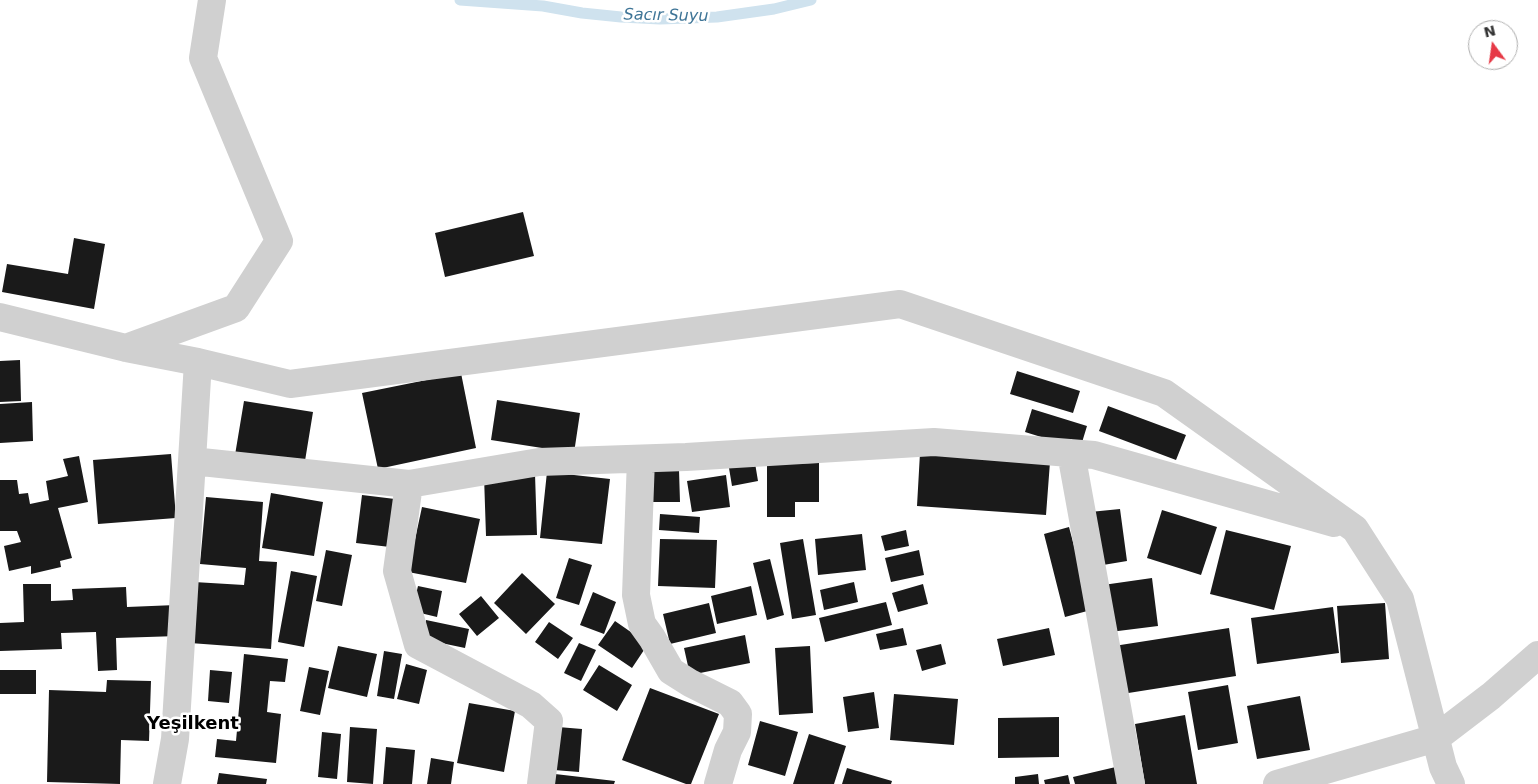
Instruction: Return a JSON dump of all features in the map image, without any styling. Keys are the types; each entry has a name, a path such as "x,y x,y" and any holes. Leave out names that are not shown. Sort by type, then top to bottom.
{"street":[{"path":"126,348 236,308 279,241 203,58 212,0"},
{"path":"0,317 126,348 198,362 290,384 900,304 1164,393 1355,529 1400,600 1443,768 1451,784"},
{"path":"167,784 175,739 198,362"},
{"path":"192,461 409,484 539,462 641,459 934,442 1094,455 1355,529"},
{"path":"1071,453 1131,784"},
{"path":"641,459 636,595 642,624 671,671 730,703 738,714 738,732 728,750 718,784"},
{"path":"409,484 398,571 418,645 531,705 549,721 541,784"},
{"path":"1277,784 1436,738 1491,696 1538,654"}],"building":[{"path":"523,212 534,256 445,277 435,233"},
{"path":"74,238 105,244 94,309 2,292 7,264 68,274"},
{"path":"20,360 21,401 0,402 0,361"},
{"path":"1017,371 1080,391 1073,413 1010,394"},
{"path":"461,373 476,448 378,469 362,393"},
{"path":"497,400 580,413 574,453 491,440"},
{"path":"244,401 313,412 304,467 235,455"},
{"path":"32,402 33,441 0,443 0,404"},
{"path":"1108,406 1186,435 1176,460 1099,431"},
{"path":"1032,409 1087,426 1080,449 1025,432"},
{"path":"920,453 1050,462 1046,515 917,506"},
{"path":"171,454 176,518 98,524 93,460"},
{"path":"79,456 88,502 58,508 72,558 60,561 61,567 31,574 31,566 9,571 4,546 21,542 17,531 0,531 0,480 17,480 19,494 28,493 30,504 49,500 46,481 68,476 63,459"},
{"path":"754,457 758,481 732,486 728,462"},
{"path":"819,463 819,502 795,502 795,517 767,517 767,464"},
{"path":"679,470 680,502 653,502 652,471"},
{"path":"547,472 610,479 602,544 540,538"},
{"path":"535,474 537,535 486,536 484,476"},
{"path":"726,475 730,507 692,512 687,481"},
{"path":"271,493 323,502 314,556 262,548"},
{"path":"362,495 395,499 390,547 356,543"},
{"path":"206,497 263,502 259,561 277,562 271,649 190,643 194,582 244,585 246,568 200,564"},
{"path":"422,507 480,519 466,583 408,572"},
{"path":"1120,509 1127,561 1097,566 1090,512"},
{"path":"1162,510 1217,527 1201,575 1147,558"},
{"path":"660,514 700,517 699,533 659,530"},
{"path":"1069,527 1091,610 1065,617 1044,534"},
{"path":"906,530 909,546 885,551 881,536"},
{"path":"1226,530 1291,546 1274,610 1210,594"},
{"path":"862,534 866,570 818,575 815,539"},
{"path":"660,539 717,540 715,588 658,586"},
{"path":"803,539 816,615 792,619 780,543"},
{"path":"326,550 352,555 342,606 316,601"},
{"path":"919,550 924,575 891,582 885,558"},
{"path":"569,558 592,565 579,605 556,598"},
{"path":"770,559 784,615 767,620 753,563"},
{"path":"291,571 317,576 304,647 278,642"},
{"path":"522,573 555,604 526,634 494,603"},
{"path":"1152,578 1158,626 1110,632 1103,585"},
{"path":"854,582 858,602 824,610 820,590"},
{"path":"23,584 51,584 51,601 73,600 72,589 126,587 127,607 176,605 178,636 116,638 117,670 98,671 96,632 61,633 62,649 0,651 0,623 24,622"},
{"path":"923,584 928,604 898,612 892,593"},
{"path":"418,586 442,591 437,617 412,611"},
{"path":"751,586 757,615 717,624 711,596"},
{"path":"593,592 616,602 604,634 580,625"},
{"path":"481,596 499,618 477,636 459,614"},
{"path":"886,602 892,625 825,642 819,618"},
{"path":"709,603 716,633 670,644 663,614"},
{"path":"1385,603 1389,659 1341,663 1337,606"},
{"path":"1333,607 1339,653 1257,664 1251,618"},
{"path":"426,620 469,629 465,648 422,639"},
{"path":"615,621 648,644 632,668 598,645"},
{"path":"549,622 573,638 558,659 535,642"},
{"path":"903,628 907,645 880,650 876,634"},
{"path":"1049,628 1055,655 1003,666 997,639"},
{"path":"1229,628 1236,676 1122,694 1114,646"},
{"path":"745,635 750,663 690,675 684,648"},
{"path":"579,643 596,650 581,681 564,673"},
{"path":"941,644 946,664 922,671 916,650"},
{"path":"338,646 377,654 367,697 328,688"},
{"path":"810,646 813,713 779,715 775,648"},
{"path":"384,651 402,654 394,699 377,696"},
{"path":"244,654 288,659 285,682 270,681 267,712 281,714 276,763 215,757 217,739 236,741"},
{"path":"406,664 427,670 419,704 397,699"},
{"path":"599,665 632,685 617,711 583,690"},
{"path":"309,667 329,671 320,715 300,711"},
{"path":"0,670 36,670 36,694 0,694"},
{"path":"210,670 232,672 229,703 208,701"},
{"path":"107,680 151,681 149,741 121,740 120,784 47,782 49,690 106,692"},
{"path":"1228,685 1238,743 1198,750 1188,692"},
{"path":"650,688 719,714 691,784 686,784 622,760"},
{"path":"874,692 879,728 848,732 843,697"},
{"path":"894,694 958,699 954,745 890,740"},
{"path":"1300,696 1310,750 1257,759 1247,706"},
{"path":"469,703 515,711 504,772 457,763"},
{"path":"1185,715 1197,784 1145,784 1135,724"},
{"path":"1059,717 1059,757 998,758 998,718"},
{"path":"760,721 798,732 785,776 748,765"},
{"path":"350,727 377,729 373,784 347,782"},
{"path":"558,727 582,729 579,772 554,770"},
{"path":"322,732 341,734 337,779 318,777"},
{"path":"809,734 846,746 834,784 793,784"},
{"path":"386,747 415,750 412,784 383,784"},
{"path":"431,758 454,762 451,784 427,784"},
{"path":"1120,766 1124,784 1075,784 1073,777"},
{"path":"847,768 892,781 891,784 842,784"},
{"path":"219,773 267,779 266,784 217,784"},
{"path":"555,774 615,781 614,784 554,784"},
{"path":"1038,774 1039,784 1015,784 1015,777"},
{"path":"1068,775 1070,784 1045,784 1044,780"}],"waterway":[{"name":"Sacır Suyu","path":"460,0 543,6 582,13 660,19 717,17 774,9 811,0"}],"district":[{"name":"Yeşilkent","path":"193,724"}]}
